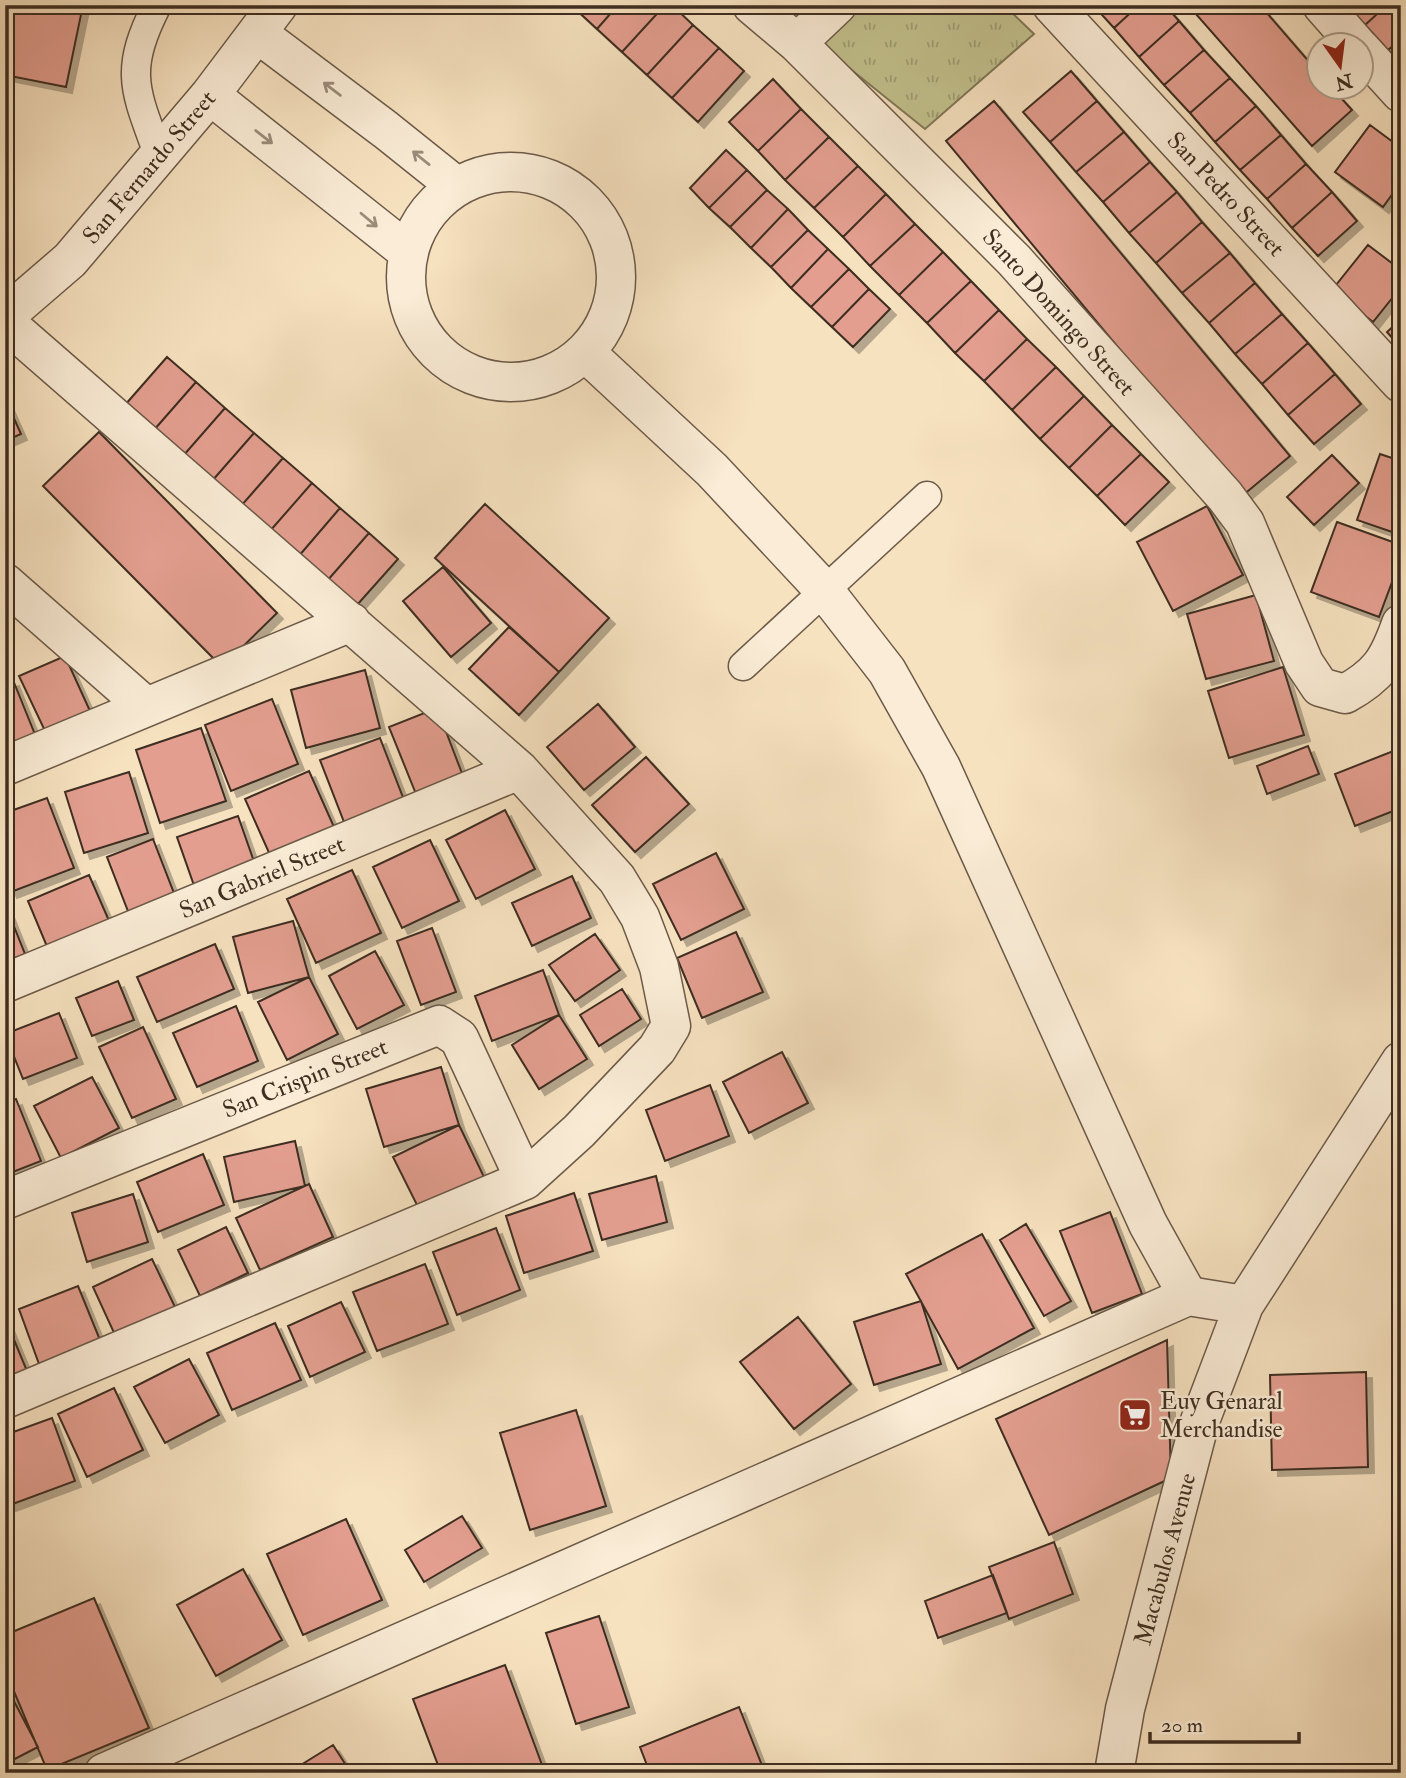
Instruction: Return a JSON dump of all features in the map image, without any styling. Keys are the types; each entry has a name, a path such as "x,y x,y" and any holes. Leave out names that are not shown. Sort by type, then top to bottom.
{"street":[{"name":"Santo Domingo Street","path":"752,5 796,43 1014,260 1225,496 1245,523 1304,663 1320,687 1345,694 1373,678 1394,643 1401,624"},
{"path":"796,43 836,5"},
{"name":"San Pedro Street","path":"1052,5 1401,383"},
{"path":"1322,5 1346,32"},
{"name":"San Fernardo Street","path":"5,316 70,260 210,95 269,14"},
{"path":"269,14 386,130 456,186"},
{"path":"1374,63 1401,93"},
{"path":"210,95 408,252"},
{"path":"526,172 561,183 590,205 609,236 616,267 615,298 604,327 585,352 555,373 520,382 484,379 454,366 429,345 411,316 404,284 408,252 418,226 434,204 456,186 489,173 526,172"},
{"path":"5,322 519,770 622,888 639,917 659,967 671,1026 657,1049 579,1131 525,1180 5,1399"},
{"path":"585,352 712,470 824,590 887,671 941,767 1148,1224 1188,1296"},
{"path":"5,583 145,706"},
{"path":"5,766 351,622"},
{"name":"San Gabriel Street","path":"5,983 519,770"},
{"name":"San Crispin Street","path":"5,1200 439,1025 459,1038 525,1180"},
{"name":"Macabulos Avenue","path":"1114,1773 1125,1709 1200,1421 1244,1305 1401,1061"},
{"path":"104,1773 1188,1296 1244,1305"}],"lane":[{"path":"157,5 144,30 134,69 140,105 159,156"},
{"path":"743,666 927,496"}],"green space":[{"path":"855,5 1004,5 1034,34 925,129 818,43"}],"building":[{"path":"5,5 83,5 66,87 5,75"},
{"path":"571,5 618,5 597,29"},
{"path":"618,5 665,5 622,52 597,29"},
{"path":"665,5 672,5 693,25 647,75 622,52"},
{"path":"1093,5 1139,5 1114,28"},
{"path":"1139,5 1165,5 1179,21 1139,57 1114,28"},
{"path":"1188,5 1260,5 1304,56 1304,102 1345,102 1352,110 1312,146"},
{"path":"1347,5 1387,5 1365,25"},
{"path":"1387,5 1401,5 1401,39 1388,50 1365,25"},
{"path":"1179,21 1204,50 1164,85 1139,57"},
{"path":"693,25 719,48 672,98 647,75"},
{"path":"1401,39 1401,64 1388,50"},
{"path":"719,48 744,71 698,122 672,98"},
{"path":"1204,50 1230,78 1190,113 1164,85"},
{"path":"1071,71 1097,101 1050,142 1023,112"},
{"path":"1230,78 1256,106 1215,142 1190,113"},
{"path":"773,79 801,109 758,151 729,122"},
{"path":"994,101 1290,456 1242,496 946,141"},
{"path":"1097,101 1124,132 1076,172 1050,142"},
{"path":"1256,106 1281,135 1240,170 1215,142"},
{"path":"801,109 829,137 785,180 758,151"},
{"path":"1370,125 1401,148 1401,182 1383,207 1335,172"},
{"path":"1124,132 1150,162 1103,202 1076,172"},
{"path":"1281,135 1306,164 1267,199 1240,170"},
{"path":"829,137 858,166 814,208 785,180"},
{"path":"726,150 747,170 709,208 690,188"},
{"path":"1150,162 1177,192 1129,233 1103,202"},
{"path":"1306,164 1332,192 1292,228 1267,199"},
{"path":"858,166 886,194 843,237 814,208"},
{"path":"747,170 767,190 730,227 709,208"},
{"path":"767,190 788,209 751,248 730,227"},
{"path":"1177,192 1202,222 1156,263 1129,233"},
{"path":"1332,192 1357,221 1318,256 1292,228"},
{"path":"886,194 915,224 870,266 843,237"},
{"path":"788,209 808,230 771,267 751,248"},
{"path":"1202,222 1230,253 1182,293 1156,263"},
{"path":"915,224 943,252 899,295 870,266"},
{"path":"808,230 828,249 791,288 771,267"},
{"path":"1368,245 1401,270 1401,287 1373,322 1332,290"},
{"path":"828,249 849,269 811,307 791,288"},
{"path":"943,252 971,281 927,323 899,295"},
{"path":"1230,253 1255,283 1209,323 1182,293"},
{"path":"849,269 869,289 832,327 811,307"},
{"path":"971,281 999,310 955,353 927,323"},
{"path":"1255,283 1282,314 1235,354 1209,323"},
{"path":"869,289 890,309 853,347 832,327"},
{"path":"999,310 1027,339 984,381 955,353"},
{"path":"1282,314 1308,343 1262,384 1235,354"},
{"path":"1401,319 1401,348 1387,332"},
{"path":"1027,339 1056,367 1012,410 984,381"},
{"path":"1308,343 1335,374 1288,415 1262,384"},
{"path":"167,357 196,382 147,438 118,413"},
{"path":"1056,367 1084,396 1040,439 1012,410"},
{"path":"1335,374 1361,404 1314,444 1288,415"},
{"path":"196,382 225,408 176,464 147,438"},
{"path":"1084,396 1112,425 1069,468 1040,439"},
{"path":"5,398 21,434 5,441"},
{"path":"225,408 254,433 205,489 176,464"},
{"path":"1112,425 1141,454 1097,496 1069,468"},
{"path":"99,432 277,613 222,667 43,486"},
{"path":"254,433 283,458 234,514 205,489"},
{"path":"1141,454 1169,482 1125,525 1097,496"},
{"path":"1380,454 1401,461 1401,535 1357,520"},
{"path":"1332,455 1359,483 1314,525 1287,497"},
{"path":"283,458 312,483 263,539 234,514"},
{"path":"312,483 340,508 292,564 263,539"},
{"path":"485,504 609,618 559,672 435,558"},
{"path":"1207,506 1243,575 1173,611 1137,542"},
{"path":"340,508 369,533 320,589 292,564"},
{"path":"1337,522 1401,545 1401,558 1379,617 1311,592"},
{"path":"369,533 398,559 349,614 320,589"},
{"path":"443,567 491,623 451,657 403,601"},
{"path":"1256,595 1274,661 1206,679 1187,614"},
{"path":"509,627 559,672 519,715 469,669"},
{"path":"65,656 90,711 45,731 19,676"},
{"path":"1283,667 1304,735 1229,758 1208,691"},
{"path":"365,670 380,728 306,748 291,690"},
{"path":"13,680 36,737 5,749 5,683"},
{"path":"272,699 298,764 231,791 205,725"},
{"path":"598,704 635,747 584,790 547,747"},
{"path":"437,708 463,776 416,794 389,727"},
{"path":"201,728 226,801 160,823 136,750"},
{"path":"380,738 404,800 344,822 320,760"},
{"path":"1308,746 1319,774 1267,794 1257,766"},
{"path":"1401,748 1401,808 1355,826 1335,774"},
{"path":"646,757 689,804 635,852 592,805"},
{"path":"309,771 334,827 270,855 245,799"},
{"path":"129,772 148,833 84,853 65,792"},
{"path":"47,798 74,868 11,892 5,877 5,813"},
{"path":"505,810 535,869 476,899 446,840"},
{"path":"238,816 258,873 197,894 177,837"},
{"path":"153,839 177,901 131,919 107,857"},
{"path":"430,840 459,901 402,928 373,867"},
{"path":"716,853 744,909 681,940 653,884"},
{"path":"352,870 381,933 316,963 287,899"},
{"path":"89,875 110,923 48,949 28,901"},
{"path":"572,876 591,918 532,946 512,903"},
{"path":"5,904 25,954 5,962"},
{"path":"293,921 309,977 248,993 233,937"},
{"path":"432,928 456,992 421,1005 397,941"},
{"path":"736,932 763,992 702,1018 677,958"},
{"path":"595,934 620,970 575,1001 549,965"},
{"path":"215,944 234,989 157,1022 137,977"},
{"path":"375,951 404,1005 357,1029 329,976"},
{"path":"543,970 559,1015 492,1041 475,996"},
{"path":"309,977 338,1034 287,1060 258,1002"},
{"path":"118,981 134,1020 92,1036 76,998"},
{"path":"622,989 641,1019 599,1046 580,1015"},
{"path":"236,1006 258,1061 197,1087 173,1033"},
{"path":"59,1013 77,1058 23,1079 5,1034"},
{"path":"559,1015 587,1059 539,1089 512,1045"},
{"path":"143,1027 176,1099 132,1118 99,1047"},
{"path":"782,1052 808,1103 749,1133 723,1082"},
{"path":"441,1067 459,1125 384,1147 366,1089"},
{"path":"92,1077 119,1128 61,1158 34,1106"},
{"path":"710,1085 729,1136 665,1161 646,1110"},
{"path":"16,1099 41,1161 5,1175 5,1103"},
{"path":"459,1125 484,1177 419,1209 393,1157"},
{"path":"295,1141 305,1186 234,1202 224,1157"},
{"path":"203,1154 224,1205 158,1232 137,1182"},
{"path":"656,1176 667,1222 602,1240 589,1194"},
{"path":"309,1184 333,1237 260,1270 236,1218"},
{"path":"574,1193 593,1251 524,1273 506,1216"},
{"path":"133,1194 148,1242 87,1262 72,1213"},
{"path":"1110,1212 1142,1294 1092,1313 1060,1231"},
{"path":"1026,1224 1071,1301 1044,1316 1000,1240"},
{"path":"226,1227 248,1273 200,1296 178,1250"},
{"path":"496,1228 520,1290 457,1315 433,1252"},
{"path":"982,1234 1034,1328 958,1369 906,1274"},
{"path":"152,1259 175,1307 115,1335 93,1287"},
{"path":"425,1264 448,1324 377,1351 353,1292"},
{"path":"78,1286 100,1340 39,1364 19,1309"},
{"path":"921,1301 941,1364 874,1385 854,1322"},
{"path":"341,1302 365,1352 310,1377 288,1326"},
{"path":"798,1317 851,1384 794,1429 740,1362"},
{"path":"5,1318 27,1371 5,1380"},
{"path":"275,1323 301,1380 232,1410 207,1353"},
{"path":"1167,1340 1171,1478 1049,1535 996,1419"},
{"path":"189,1359 219,1415 165,1443 134,1387"},
{"path":"1366,1372 1368,1467 1272,1470 1270,1375"},
{"path":"114,1388 143,1450 87,1477 58,1414"},
{"path":"576,1410 606,1506 530,1530 500,1433"},
{"path":"52,1418 75,1481 10,1505 5,1493 5,1435"},
{"path":"462,1516 482,1548 424,1582 405,1550"},
{"path":"346,1519 382,1600 303,1635 267,1554"},
{"path":"1054,1542 1073,1594 1009,1619 989,1567"},
{"path":"243,1569 282,1640 216,1676 177,1605"},
{"path":"993,1575 1007,1613 938,1638 925,1601"},
{"path":"94,1598 149,1728 47,1770 5,1670 5,1635"},
{"path":"599,1616 629,1707 576,1724 546,1633"},
{"path":"505,1665 545,1773 441,1773 413,1699"},
{"path":"5,1684 38,1747 5,1764"},
{"path":"739,1707 765,1773 650,1773 640,1747"},
{"path":"333,1745 351,1773 288,1773"}],"place":[{"name":"Euy Genaral Merchandise","path":"1135,1415"}]}
